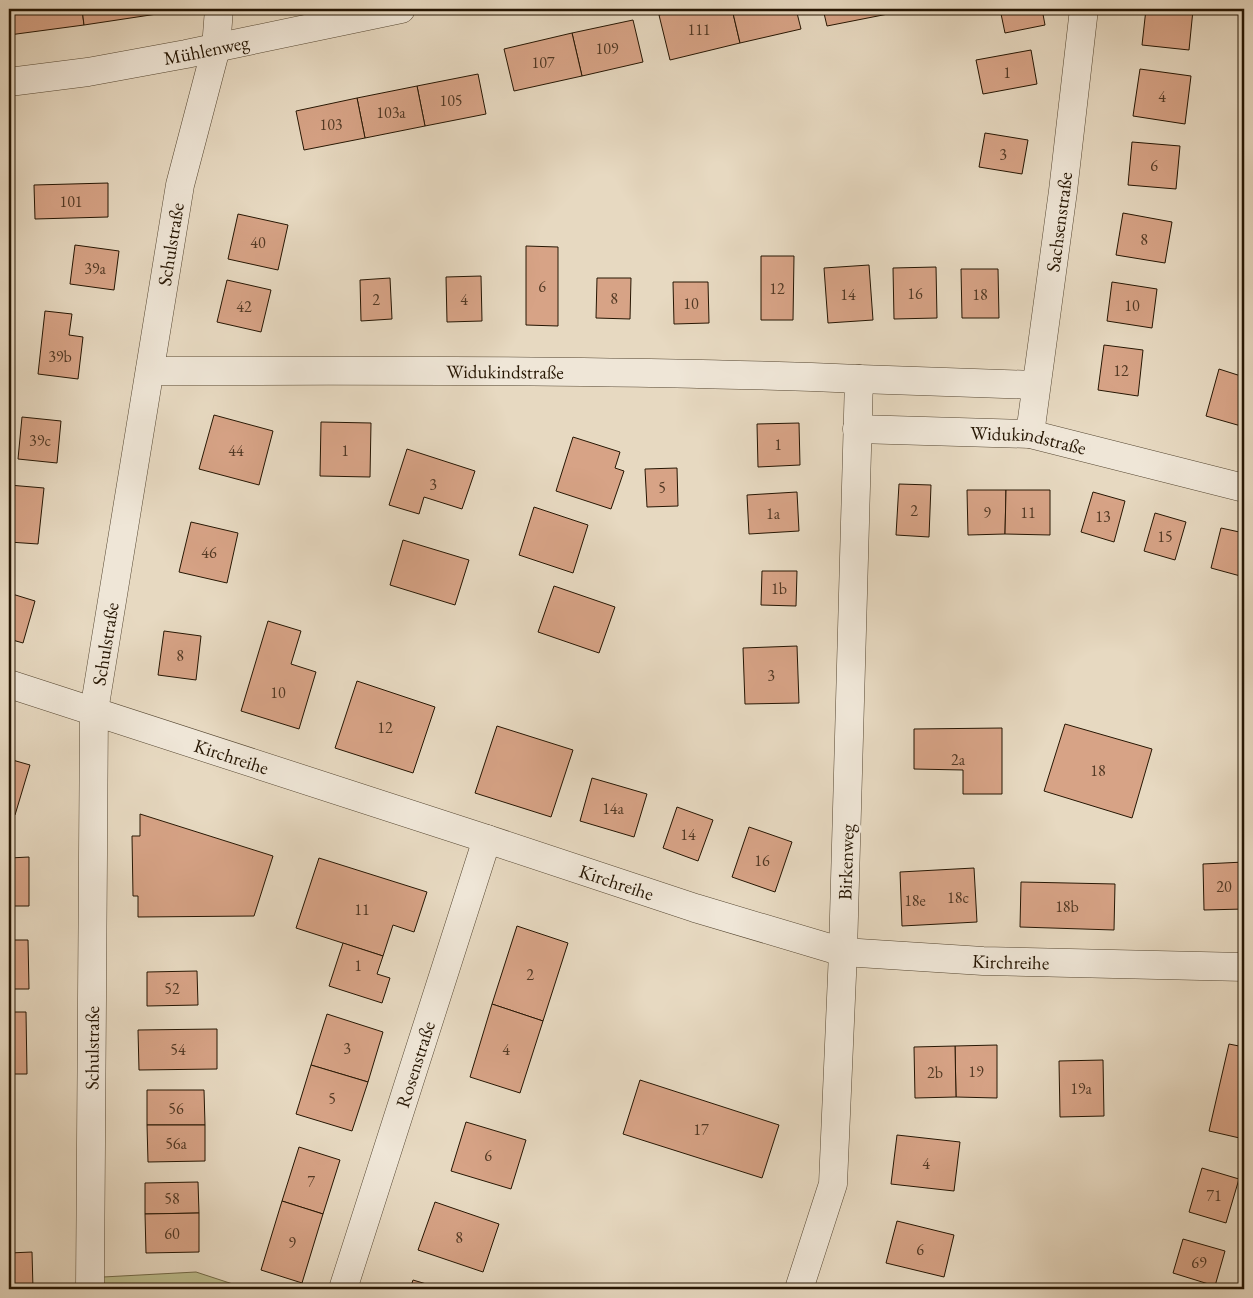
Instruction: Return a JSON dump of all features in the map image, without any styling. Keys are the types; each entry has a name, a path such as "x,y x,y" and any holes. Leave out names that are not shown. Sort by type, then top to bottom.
{"street":[{"name":"Schulstraße","path":"90,1289 94,711 180,184 216,48 219,9"},
{"name":"Mühlenweg","path":"9,82 88,72 216,48 401,9"},
{"name":"Sachsenstraße","path":"1030,434 1035,385 1063,191 1084,9"},
{"name":"Widukindstraße","path":"150,371 541,371 752,374 1035,385"},
{"path":"857,429 859,379"},
{"name":"Widukindstraße","path":"857,429 1030,434 1244,488"},
{"name":"Birkenweg","path":"798,1289 833,1184 843,952 857,429"},
{"name":"Kirchreihe","path":"9,684 695,908 843,952 983,961 1244,967"},
{"name":"Rosenstraße","path":"343,1289 487,839"}],"green space":[{"path":"196,1272 248,1289 103,1289 103,1277"}],"building":[{"path":"9,9 82,9 84,25 9,35"},
{"path":"82,9 156,9 157,14 84,25"},
{"path":"156,9 187,9 157,14"},
{"path":"684,9 732,9 740,43 670,60 659,15"},
{"path":"732,9 796,9 801,29 740,43"},
{"path":"823,9 892,9 893,13 827,26"},
{"path":"1000,9 1042,9 1045,25 1005,33"},
{"path":"1146,9 1193,10 1189,50 1142,45"},
{"path":"633,20 643,62 582,76 572,33"},
{"path":"572,33 582,76 514,91 504,49"},
{"path":"1031,50 1037,84 983,94 976,60"},
{"path":"1140,69 1191,76 1185,124 1133,116"},
{"path":"478,74 486,114 425,126 417,86"},
{"path":"417,86 425,126 365,138 357,98"},
{"path":"357,98 365,138 304,150 296,111"},
{"path":"985,133 1028,140 1022,174 979,167"},
{"path":"1132,142 1180,146 1176,189 1128,185"},
{"path":"108,183 108,217 35,219 34,185"},
{"path":"1123,213 1172,222 1165,263 1116,255"},
{"path":"238,214 288,225 278,270 228,259"},
{"path":"75,245 119,251 114,290 70,284"},
{"path":"526,246 558,247 558,326 526,325"},
{"path":"761,256 794,256 793,320 761,320"},
{"path":"869,265 873,320 828,323 824,268"},
{"path":"936,267 937,318 894,319 893,268"},
{"path":"961,269 998,269 999,318 962,318"},
{"path":"481,276 482,321 447,322 446,277"},
{"path":"390,278 392,319 361,321 360,280"},
{"path":"597,278 631,278 630,319 596,318"},
{"path":"227,280 271,290 261,332 217,322"},
{"path":"673,282 708,282 709,323 674,324"},
{"path":"1112,282 1157,289 1152,328 1107,321"},
{"path":"45,311 72,314 69,335 83,337 78,379 38,374"},
{"path":"1104,345 1143,350 1138,396 1098,390"},
{"path":"1219,369 1244,377 1244,415 1241,426 1206,416"},
{"path":"214,415 273,431 259,485 199,469"},
{"path":"22,417 61,421 57,463 18,459"},
{"path":"321,422 371,423 370,477 320,476"},
{"path":"799,423 800,465 758,467 757,424"},
{"path":"573,437 620,452 615,468 624,471 611,509 556,491"},
{"path":"407,449 475,471 462,509 424,497 419,514 389,505"},
{"path":"677,468 678,506 647,507 645,469"},
{"path":"899,484 931,485 929,537 896,535"},
{"path":"9,485 44,488 38,544 9,542"},
{"path":"967,490 1006,490 1005,534 968,535"},
{"path":"1006,490 1050,490 1050,535 1005,534"},
{"path":"797,492 799,531 749,534 747,495"},
{"path":"1093,492 1125,501 1114,542 1081,532"},
{"path":"534,507 588,525 573,573 519,555"},
{"path":"1155,513 1186,522 1175,560 1144,551"},
{"path":"191,522 238,533 227,583 179,572"},
{"path":"1221,528 1244,533 1244,577 1211,568"},
{"path":"403,540 469,560 455,605 390,585"},
{"path":"762,571 797,571 796,606 761,605"},
{"path":"554,586 615,607 599,653 538,632"},
{"path":"9,593 35,601 23,643 9,639"},
{"path":"268,621 301,631 291,664 316,672 299,729 241,711"},
{"path":"164,631 201,636 196,680 158,675"},
{"path":"797,646 799,703 745,704 743,648"},
{"path":"357,681 435,707 413,773 335,748"},
{"path":"1065,724 1152,749 1132,818 1044,791"},
{"path":"497,726 573,750 551,817 475,793"},
{"path":"1002,728 1002,794 963,794 963,770 914,769 914,729"},
{"path":"9,759 30,765 15,815 9,813"},
{"path":"592,778 647,794 634,837 580,821"},
{"path":"677,807 713,820 698,861 663,848"},
{"path":"140,814 273,856 254,916 138,917 138,896 133,896 132,836 140,836"},
{"path":"749,827 792,842 775,892 732,877"},
{"path":"29,857 29,906 9,906 9,858"},
{"path":"319,858 427,892 414,932 393,925 383,956 296,928"},
{"path":"1244,862 1244,909 1204,910 1203,864"},
{"path":"974,868 977,922 902,926 900,872"},
{"path":"1021,882 1115,884 1114,930 1020,927"},
{"path":"517,926 568,943 543,1021 492,1004"},
{"path":"9,940 28,940 29,989 9,989"},
{"path":"343,943 383,956 377,974 390,978 382,1003 329,986"},
{"path":"197,971 198,1005 147,1006 147,972"},
{"path":"492,1004 543,1021 520,1093 470,1077"},
{"path":"9,1012 26,1012 27,1074 9,1074"},
{"path":"327,1014 383,1032 368,1082 311,1065"},
{"path":"217,1029 217,1069 139,1070 138,1030"},
{"path":"1229,1044 1244,1047 1244,1139 1209,1131"},
{"path":"997,1045 997,1098 956,1097 955,1046"},
{"path":"955,1046 956,1097 915,1098 914,1047"},
{"path":"1103,1060 1104,1116 1060,1117 1059,1061"},
{"path":"311,1065 368,1082 352,1131 296,1114"},
{"path":"640,1080 779,1125 762,1178 623,1134"},
{"path":"147,1090 204,1090 205,1125 147,1125"},
{"path":"466,1122 526,1140 511,1189 451,1171"},
{"path":"147,1125 205,1125 205,1161 148,1162"},
{"path":"897,1135 960,1142 954,1191 891,1184"},
{"path":"299,1147 340,1160 323,1214 282,1201"},
{"path":"1202,1168 1239,1179 1226,1223 1189,1212"},
{"path":"198,1182 199,1213 145,1214 145,1183"},
{"path":"282,1201 323,1214 302,1283 261,1270"},
{"path":"435,1202 499,1224 483,1272 418,1250"},
{"path":"199,1213 199,1252 146,1253 145,1214"},
{"path":"897,1221 954,1235 944,1277 886,1263"},
{"path":"1183,1239 1225,1251 1215,1286 1173,1273"},
{"path":"32,1252 33,1289 9,1289 9,1253"},
{"path":"413,1280 443,1289 410,1289"}]}
